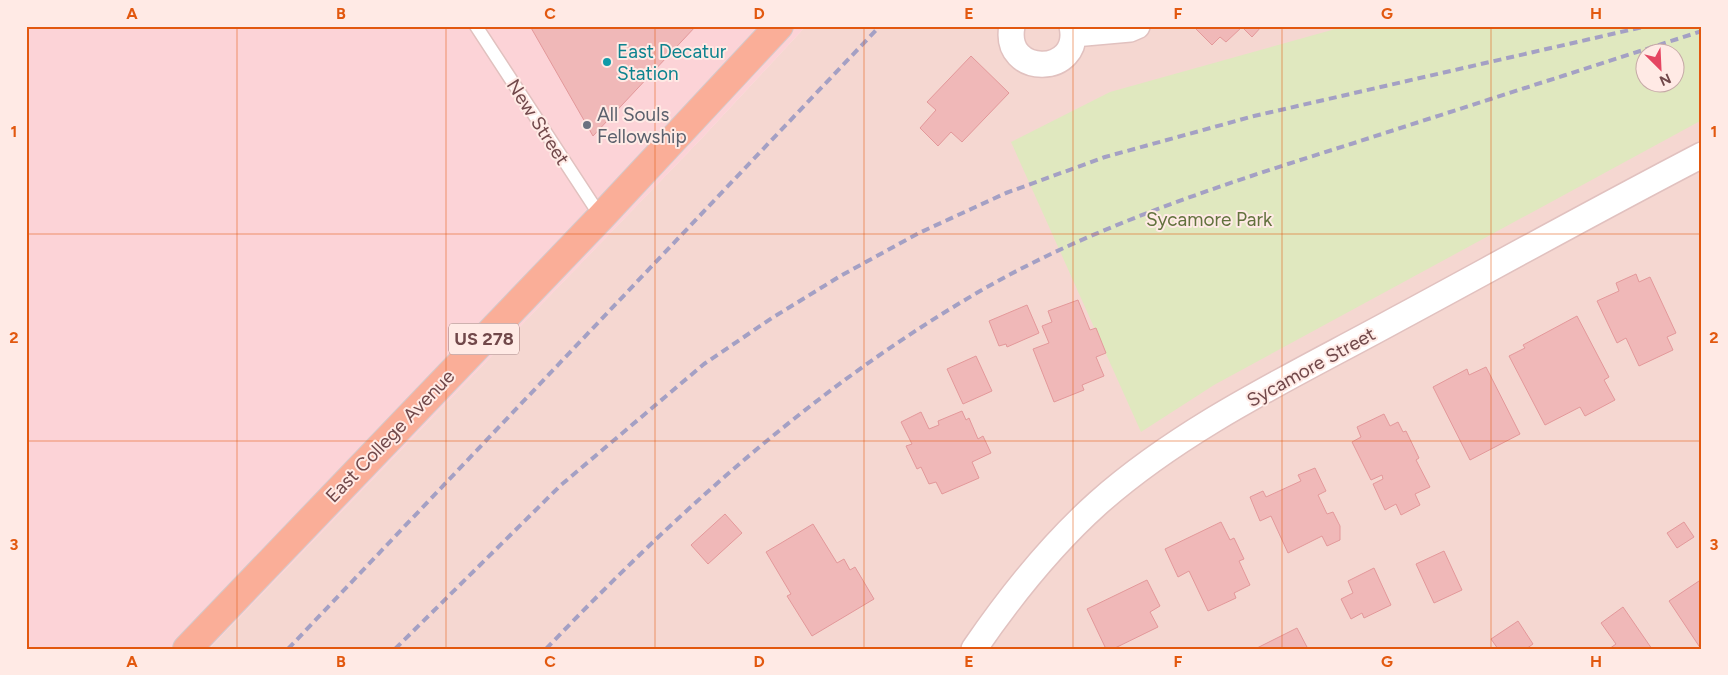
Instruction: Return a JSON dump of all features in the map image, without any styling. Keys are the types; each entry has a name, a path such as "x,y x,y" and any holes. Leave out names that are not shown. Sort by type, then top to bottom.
{"main road":[{"name":"East College Avenue","path":"187,649 601,217 779,26"}],"street":[{"path":"1012,26 1012,43 1020,57 1028,63 1043,66 1063,58 1070,50 1073,30 1130,29 1137,26"},
{"name":"Sycamore Street","path":"974,649 1019,587 1055,545 1100,501 1154,460 1249,400 1702,155"}],"lane":[{"name":"New Street","path":"476,26 601,217"}],"shaded area":[{"path":"26,26 806,26 702,138 209,649 26,649"},
{"path":"806,26 1702,26 1702,649 209,649 702,138"}],"green space":[{"name":"Sycamore Park","path":"1346,26 1702,26 1702,120 1214,385 1141,432 1011,142 1110,92"}],"building":[{"name":"East Decatur Station","path":"530,26 696,26 593,136"},
{"path":"1193,26 1262,26 1252,37 1242,27 1226,42 1220,37 1212,45"},
{"path":"971,56 1009,93 962,142 951,132 938,146 920,128 936,110 927,102"},
{"path":"1636,274 1639,282 1650,277 1676,333 1667,337 1673,350 1639,366 1626,338 1617,343 1597,301 1619,291 1616,283"},
{"path":"1078,300 1090,330 1096,328 1106,353 1096,357 1104,376 1082,385 1084,390 1054,402 1033,349 1049,343 1042,326 1052,322 1048,311"},
{"path":"1027,305 1039,333 1007,347 1006,344 999,346 989,321"},
{"path":"1577,316 1609,377 1604,380 1615,400 1585,416 1580,407 1545,425 1509,356 1525,348 1523,345"},
{"path":"976,356 992,391 963,404 947,369"},
{"path":"1486,367 1520,434 1470,460 1433,387 1467,369 1469,375"},
{"path":"962,411 966,420 969,418 978,439 983,436 991,453 972,462 979,478 942,494 936,482 929,484 921,467 917,469 906,446 912,444 901,422 921,412 929,429 939,425 938,421"},
{"path":"1384,414 1390,426 1398,422 1403,432 1406,431 1419,458 1416,460 1430,487 1415,494 1420,505 1401,515 1396,504 1385,510 1373,484 1383,479 1382,475 1371,480 1352,442 1361,437 1357,427"},
{"path":"1315,468 1326,491 1318,495 1327,514 1333,512 1340,526 1340,540 1327,546 1322,536 1288,553 1271,516 1260,521 1250,497 1263,491 1266,497 1301,481 1298,475"},
{"path":"725,514 742,533 708,564 691,545"},
{"path":"1221,522 1230,540 1234,538 1244,559 1239,561 1250,585 1234,593 1236,598 1208,611 1189,571 1178,577 1165,549"},
{"path":"1684,522 1694,537 1677,548 1667,533"},
{"path":"813,524 837,563 844,559 850,570 855,567 874,599 812,636 787,596 791,594 766,552"},
{"path":"1444,551 1462,590 1434,603 1416,564"},
{"path":"1374,568 1391,605 1364,618 1362,613 1351,619 1341,599 1353,593 1348,581"},
{"path":"1702,579 1702,649 1701,649 1669,601"},
{"path":"1147,580 1160,606 1150,612 1158,627 1113,649 1106,649 1087,609"},
{"path":"1623,607 1652,649 1609,649 1616,644 1601,623"},
{"path":"1518,621 1533,644 1526,649 1498,649 1491,639"},
{"path":"1297,628 1308,649 1255,649"}],"railway":[{"path":"288,649 880,26"},
{"path":"395,649 561,485 704,364 772,318 842,275 919,233 1006,193 1105,157 1254,116 1647,26"},
{"path":"546,649 649,546 703,496 814,403 873,360 933,320 996,282 1081,240 1170,204 1306,158 1702,31"}],"place":[{"name":"East Decatur Station","path":"607,62"},
{"name":"All Souls Fellowship","path":"587,125"}]}
